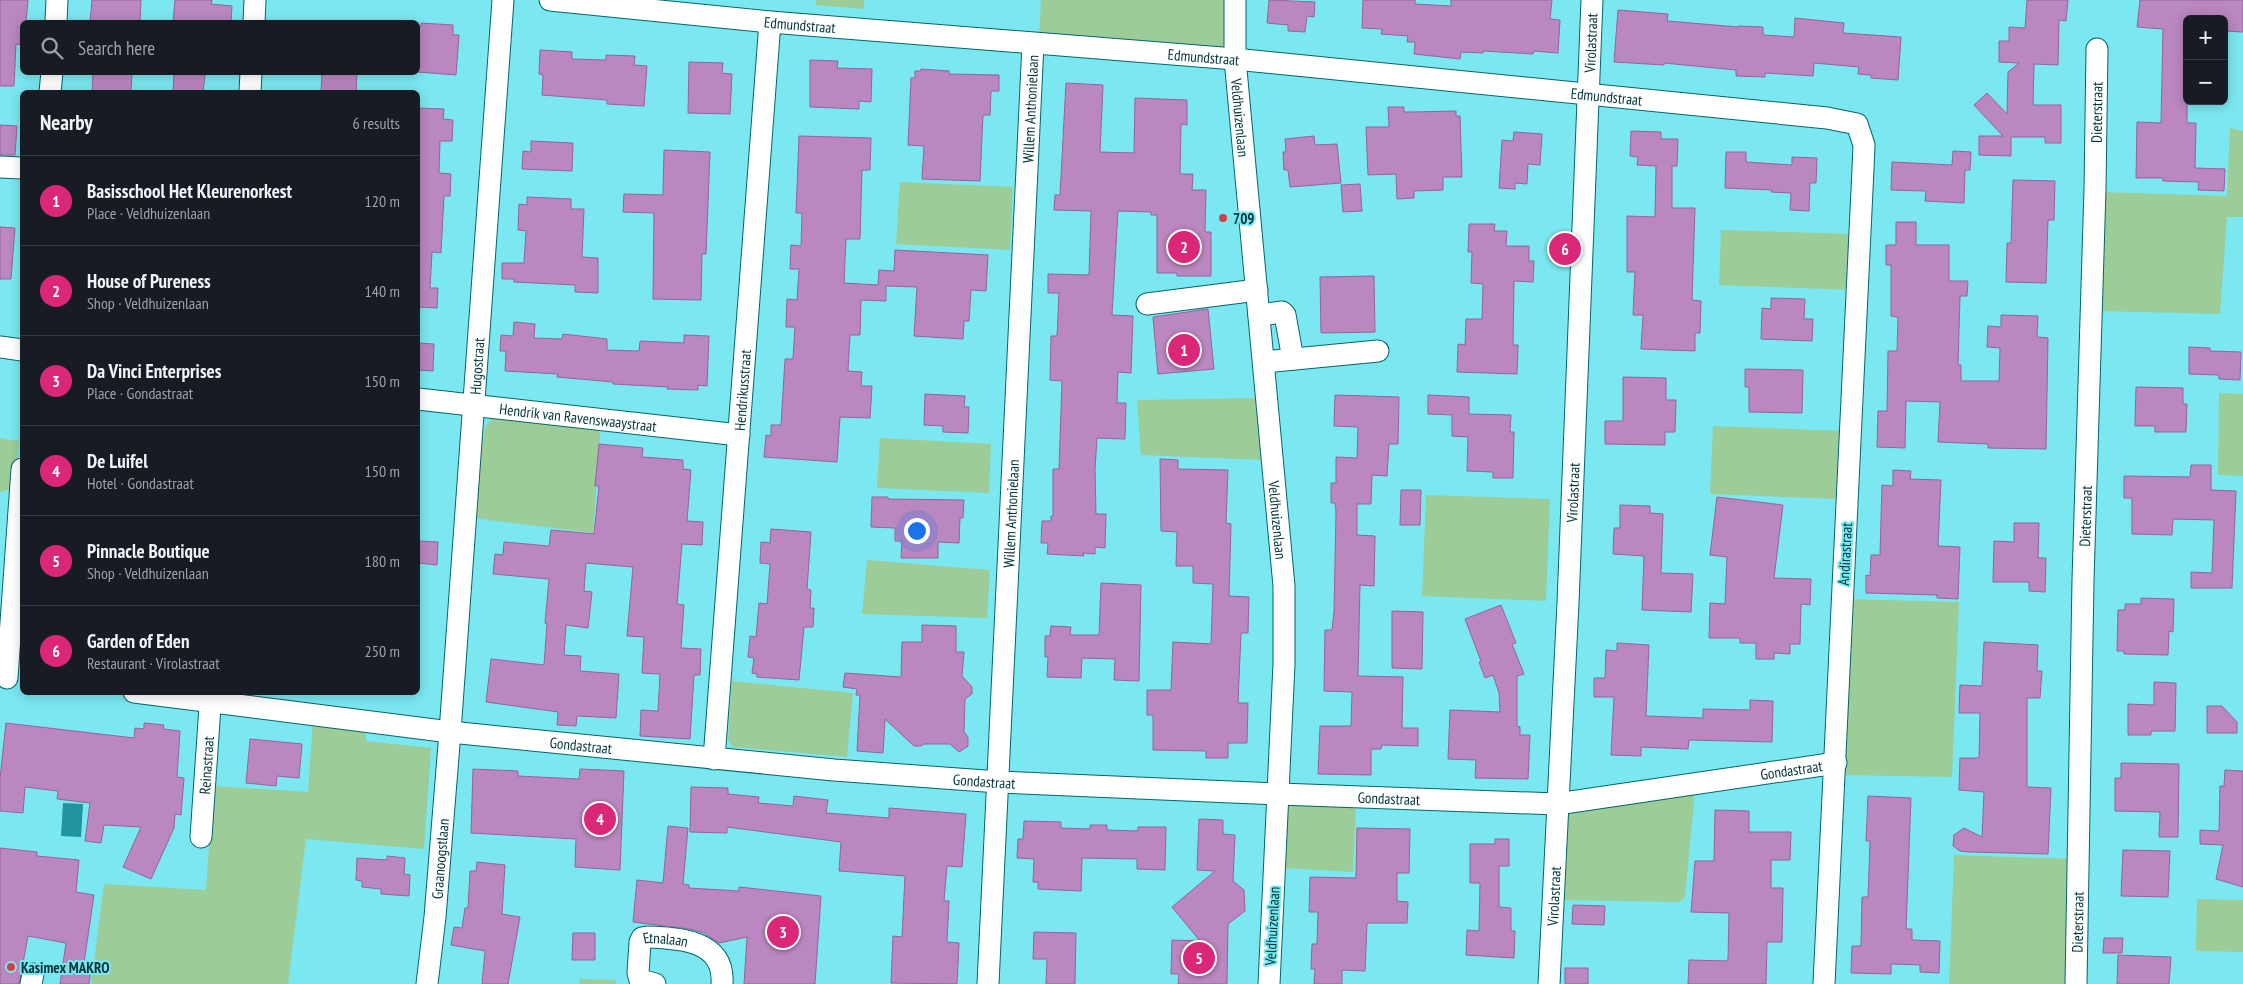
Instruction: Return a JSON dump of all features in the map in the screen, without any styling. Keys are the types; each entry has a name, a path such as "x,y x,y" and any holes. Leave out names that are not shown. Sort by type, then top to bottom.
{"street":[{"path":"56,20 58,0"},
{"path":"254,20 255,0"},
{"name":"Hugostraat","path":"450,732 475,405 502,0"},
{"name":"Edmundstraat","path":"550,0 770,22 1235,60 1827,118 1857,124"},
{"name":"Veldhuizenlaan","path":"1234,0 1235,60 1284,586 1284,664 1269,984"},
{"name":"Virolastraat","path":"1549,984 1568,603 1592,0"},
{"name":"Hendrikusstraat","path":"714,759 770,22"},
{"name":"Willem Anthonielaan","path":"988,984 1033,44"},
{"name":"Dieterstraat","path":"2076,984 2083,580 2095,189 2097,49"},
{"path":"50,90 52,75"},
{"path":"250,90 251,75"},
{"name":"Andirastraat","path":"1824,984 1864,145 1857,124"},
{"path":"0,166 20,168"},
{"path":"1147,304 1257,290"},
{"path":"1259,315 1282,312 1285,315 1293,358"},
{"path":"0,347 20,350"},
{"path":"1264,362 1378,350"},
{"name":"Hendrik van Ravenswaaystraat","path":"420,399 739,435"},
{"path":"10,679 20,504"},
{"name":"Gondastraat","path":"180,695 210,697 450,732 714,759 999,782 1278,794 1557,804 1836,763"},
{"name":"Reinastraat","path":"201,836 210,697"},
{"name":"Graanoogstlaan","path":"427,984 435,918 450,732"},
{"name":"Etnalaan","path":"655,984 640,980 638,973 640,942 642,938 680,938 709,950 721,967 723,973 722,984"}],"green space":[{"path":"816,0 864,0 864,9 816,5"},
{"path":"1041,0 1228,0 1228,43 1223,49 1039,38"},
{"path":"2230,128 2243,131 2243,217 2227,217 2220,314 2097,311 2102,192 2227,196"},
{"path":"900,182 1013,187 1010,250 896,244"},
{"path":"1721,230 1854,234 1852,290 1719,285"},
{"path":"2219,393 2243,394 2243,476 2218,475"},
{"path":"1258,398 1263,460 1141,455 1137,400"},
{"path":"496,414 601,424 593,533 472,518 485,427"},
{"path":"1713,426 1842,431 1839,499 1710,494"},
{"path":"0,438 19,441 15,488 0,492"},
{"path":"880,438 991,444 989,493 877,488"},
{"path":"1426,495 1550,499 1546,601 1422,596"},
{"path":"867,560 990,570 987,618 862,614"},
{"path":"1848,599 1959,602 1952,777 1841,775"},
{"path":"732,681 853,693 847,757 733,747 728,740"},
{"path":"313,720 366,727 366,741 431,748 424,849 306,839 288,984 91,984 104,884 206,890 213,786 308,792"},
{"path":"1695,791 1685,897 1679,902 1558,900 1566,812"},
{"path":"1291,803 1356,805 1353,872 1284,868 1286,805"},
{"path":"1954,855 2074,859 2070,984 1949,984"},
{"path":"2197,899 2243,900 2243,952 2196,951"},
{"path":"580,979 616,980 616,984 579,984"}],"water":[{"path":"63,803 83,804 81,837 61,836"}],"building":[{"path":"0,0 28,0 26,20 20,20 20,45 16,44 14,86 0,86"},
{"path":"92,0 141,0 140,20 90,20"},
{"path":"175,0 212,0 211,4 232,6 231,20 173,20"},
{"path":"1269,0 1315,2 1314,17 1307,16 1305,32 1288,31 1288,25 1267,23"},
{"path":"1363,0 1415,0 1415,4 1451,6 1451,0 1552,0 1550,19 1560,20 1558,53 1534,51 1533,54 1483,51 1483,53 1461,52 1460,59 1414,54 1415,42 1407,42 1408,36 1381,34 1382,29 1362,28"},
{"path":"2027,0 2068,0 2066,21 2059,20 2058,65 2034,64 2033,105 2061,105 2061,143 2045,143 2045,137 2011,137 2011,156 1979,155 1979,136 2003,136 1974,105 1987,93 2007,114 2008,72 2019,63 1999,62 1999,41 2009,41 2009,27 2025,28"},
{"path":"2140,0 2243,0 2243,32 2228,31 2228,15 2183,15 2183,105 2187,105 2187,123 2196,123 2195,168 2225,169 2224,191 2198,190 2199,182 2163,181 2163,178 2136,178 2137,122 2161,123 2163,29 2137,27"},
{"path":"1618,10 1668,14 1667,21 1738,27 1763,27 1763,35 1794,37 1795,18 1844,23 1843,33 1901,37 1898,80 1871,78 1871,75 1858,74 1859,67 1814,63 1813,76 1765,73 1765,77 1736,76 1736,70 1664,63 1664,65 1614,62"},
{"path":"421,23 453,25 453,35 459,35 456,75 420,72"},
{"path":"540,50 572,52 572,59 606,60 606,55 635,56 634,65 647,66 644,106 607,104 607,100 542,95 543,75 539,74"},
{"path":"810,60 838,61 837,68 872,69 871,102 859,101 859,109 810,107"},
{"path":"689,62 723,63 722,73 732,74 730,114 688,113"},
{"path":"921,69 949,71 949,74 999,75 999,91 991,91 990,115 983,115 980,181 922,179 924,146 908,145 911,78 915,78 915,71 921,71"},
{"path":"93,75 132,75 131,90 92,90"},
{"path":"174,75 205,75 203,90 173,90"},
{"path":"322,75 357,75 356,90 321,90"},
{"path":"1066,83 1103,85 1100,152 1134,153 1135,98 1187,100 1187,125 1181,124 1180,174 1193,174 1192,190 1206,190 1205,232 1211,232 1211,276 1177,276 1177,273 1157,273 1157,215 1151,215 1151,212 1118,211 1112,315 1133,316 1131,373 1118,372 1117,403 1126,403 1125,439 1097,438 1095,469 1096,514 1106,514 1105,548 1095,547 1095,554 1083,553 1084,556 1047,554 1048,543 1041,543 1042,521 1051,521 1051,516 1053,516 1053,469 1059,469 1062,381 1050,380 1051,336 1057,336 1059,293 1048,293 1048,274 1089,275 1091,211 1054,210 1055,195 1060,195"},
{"path":"1388,107 1404,107 1404,112 1456,111 1456,116 1460,116 1462,177 1443,177 1443,190 1414,191 1414,198 1397,199 1396,174 1368,175 1366,127 1389,127"},
{"path":"420,108 444,109 443,119 453,120 452,141 440,141 439,173 451,174 450,196 444,196 441,253 432,252 430,288 438,288 437,308 420,307"},
{"path":"0,125 17,126 15,155 0,155"},
{"path":"1631,131 1661,132 1661,139 1678,139 1677,166 1672,166 1672,208 1695,208 1692,300 1701,301 1700,333 1695,333 1695,351 1641,349 1643,315 1633,315 1635,272 1627,272 1627,216 1655,217 1656,166 1637,165 1638,157 1630,156"},
{"path":"1514,132 1542,134 1540,165 1528,164 1527,184 1515,183 1515,189 1499,188 1502,140 1513,141"},
{"path":"799,136 871,138 870,170 862,170 860,239 846,239 844,283 878,285 879,270 894,271 895,250 988,255 986,291 971,290 969,321 964,321 963,339 914,336 917,287 886,286 886,301 861,300 860,335 850,335 848,371 862,372 861,386 872,386 870,418 840,417 837,462 764,457 766,435 771,436 771,425 781,425 785,359 793,359 795,327 786,327 787,299 797,300 799,269 790,269 791,245 801,246 802,213 796,213"},
{"path":"1314,136 1315,145 1337,144 1341,183 1290,187 1288,170 1284,170 1283,152 1286,152 1285,139"},
{"path":"531,141 573,143 572,171 522,169 523,151 531,152"},
{"path":"664,150 710,152 706,254 702,254 701,300 653,299 654,213 623,212 624,194 663,195"},
{"path":"1953,151 1971,152 1970,170 1965,170 1964,203 1925,201 1926,191 1891,190 1892,162 1952,165"},
{"path":"1726,152 1746,152 1746,162 1792,165 1792,157 1817,158 1816,183 1810,183 1809,211 1790,210 1791,193 1771,192 1772,190 1725,188"},
{"path":"2013,180 2055,181 2054,220 2048,220 2046,283 2006,282 2007,243 2011,243"},
{"path":"1360,184 1362,211 1343,212 1341,185"},
{"path":"527,197 571,199 571,209 584,209 582,257 598,258 598,293 575,292 575,285 514,282 514,279 502,279 502,263 524,263 526,231 518,230 519,204 527,205"},
{"path":"1896,222 1916,222 1916,245 1949,245 1949,281 1968,281 1967,296 1960,296 1958,365 1961,365 1961,381 1999,381 2000,348 1987,347 1988,326 2001,327 2001,315 2038,316 2037,337 2048,338 2046,449 1988,448 1988,444 1938,442 1940,402 1906,401 1905,448 1877,447 1878,411 1887,411 1888,351 1897,351 1898,317 1891,316 1891,265 1886,265 1886,245 1896,245"},
{"path":"1469,224 1495,224 1494,231 1507,231 1506,246 1529,246 1529,261 1534,261 1533,282 1514,281 1513,345 1518,345 1517,374 1457,372 1458,344 1465,345 1466,319 1482,319 1483,284 1471,283 1472,252 1468,252"},
{"path":"0,227 15,228 11,279 0,279"},
{"path":"1374,276 1375,332 1321,333 1320,277"},
{"path":"1771,298 1805,299 1804,319 1813,319 1812,341 1761,339 1762,308 1771,309"},
{"path":"1208,309 1214,369 1158,374 1153,317"},
{"path":"514,322 535,324 534,338 562,339 563,334 607,339 607,350 639,351 640,341 684,343 684,335 709,336 707,386 698,385 698,390 667,389 668,387 613,384 613,382 557,377 558,374 505,371 506,351 500,351 501,335 513,336"},
{"path":"420,343 434,344 433,371 420,370"},
{"path":"2189,347 2210,348 2210,351 2241,352 2240,380 2219,379 2219,375 2189,374"},
{"path":"1745,369 1803,370 1802,413 1749,412 1749,387 1745,387"},
{"path":"1623,377 1666,378 1666,400 1676,400 1675,432 1665,432 1665,445 1605,444 1605,421 1623,421"},
{"path":"2136,387 2183,388 2183,404 2187,404 2186,432 2155,432 2155,426 2135,426"},
{"path":"925,394 965,396 964,407 969,407 968,433 943,432 943,426 924,425"},
{"path":"1335,395 1399,397 1398,444 1389,444 1387,476 1372,475 1371,504 1357,504 1357,535 1375,536 1374,586 1360,585 1358,676 1403,677 1402,728 1418,728 1418,746 1382,745 1381,749 1371,749 1371,775 1318,774 1320,726 1351,726 1352,692 1324,691 1325,630 1332,630 1334,612 1336,512 1335,503 1331,503 1331,483 1336,483 1336,457 1357,458 1358,427 1334,426"},
{"path":"1428,395 1469,397 1469,414 1511,415 1510,432 1514,432 1513,478 1493,478 1493,472 1467,471 1468,437 1452,436 1452,415 1428,414"},
{"path":"599,444 643,448 642,457 683,460 683,469 691,470 687,521 703,522 702,545 682,544 677,604 684,605 681,648 701,649 700,675 694,675 690,739 640,736 641,710 658,711 660,674 642,673 644,637 627,636 633,567 586,563 584,591 592,592 588,628 566,625 564,655 581,656 580,671 619,674 616,718 577,716 576,726 557,725 558,712 486,702 491,659 544,665 547,624 545,623 549,579 493,574 495,554 503,555 504,542 549,546 551,530 594,534 599,486 595,486"},
{"path":"1160,459 1178,460 1178,469 1228,470 1226,523 1231,524 1229,596 1249,597 1248,633 1241,633 1238,703 1248,703 1247,743 1228,743 1228,758 1206,758 1206,751 1153,750 1153,715 1147,715 1147,690 1171,690 1173,642 1211,644 1213,584 1193,583 1193,566 1176,566 1177,532 1161,531"},
{"path":"2191,465 2211,465 2211,490 2236,491 2232,588 2191,588 2191,572 2212,573 2214,520 2173,519 2172,535 2132,534 2132,498 2124,498 2124,476 2190,477"},
{"path":"1893,470 1911,471 1910,479 1941,480 1938,546 1960,547 1958,599 1937,598 1937,595 1866,593 1866,575 1870,576 1871,555 1880,555 1882,485 1893,486"},
{"path":"1401,490 1421,490 1420,525 1400,525"},
{"path":"872,497 964,500 963,518 960,518 959,543 938,542 938,558 901,558 902,541 895,541 895,528 871,527"},
{"path":"1717,497 1783,505 1774,578 1811,579 1810,605 1801,604 1800,644 1790,644 1790,654 1774,653 1774,659 1756,659 1756,643 1740,643 1740,638 1709,638 1710,603 1725,604 1727,557 1710,555"},
{"path":"1620,505 1650,506 1650,513 1663,514 1661,573 1693,574 1691,612 1642,610 1644,556 1613,554 1614,528 1620,528"},
{"path":"2014,523 2039,523 2038,558 2046,558 2045,592 2029,591 2029,582 1993,582 1994,541 2014,542"},
{"path":"771,529 811,532 807,589 811,590 810,608 814,608 813,627 804,627 799,680 757,677 757,674 752,673 754,658 748,657 750,636 756,637 759,603 767,604 770,564 760,563 761,542 770,543"},
{"path":"420,541 438,542 437,565 420,563"},
{"path":"1101,583 1141,585 1139,681 1114,680 1115,659 1082,658 1081,678 1047,677 1048,657 1045,657 1045,636 1050,636 1051,626 1071,627 1070,635 1099,635"},
{"path":"2141,598 2174,599 2173,632 2169,631 2168,655 2124,654 2124,651 2117,651 2118,610 2125,610 2125,604 2141,604"},
{"path":"1501,605 1516,643 1512,644 1524,674 1517,676 1517,726 1520,727 1520,735 1530,735 1528,779 1475,778 1476,760 1448,759 1450,710 1500,712 1499,693 1493,675 1485,678 1479,662 1481,661 1465,619"},
{"path":"1392,611 1423,612 1422,669 1392,668"},
{"path":"922,625 956,626 956,652 964,652 962,676 972,687 972,694 965,699 964,732 968,737 968,746 959,752 950,744 914,746 885,719 883,753 857,751 860,695 856,695 857,689 843,687 845,673 901,677 902,642 922,642"},
{"path":"1984,642 2038,645 2037,671 2042,671 2040,698 2027,698 2027,787 2051,788 2048,854 1969,852 1960,851 1953,846 1954,835 1964,828 1982,837 1984,792 1959,790 1960,758 1979,758 1980,713 1959,713 1960,685 1982,686"},
{"path":"1617,643 1649,645 1646,716 1703,718 1703,709 1750,710 1750,700 1773,701 1772,742 1689,740 1688,749 1641,747 1641,756 1611,755 1614,697 1594,697 1594,678 1605,678 1606,650 1617,651"},
{"path":"2154,682 2176,683 2175,731 2151,731 2151,735 2128,735 2128,704 2154,705"},
{"path":"2207,706 2222,706 2237,722 2237,733 2207,733"},
{"path":"6,723 134,738 135,728 144,729 144,723 164,725 163,729 180,731 177,777 184,778 181,815 175,814 174,828 151,879 123,867 141,827 104,825 101,843 85,841 90,803 57,799 58,791 25,787 23,813 0,811 0,778"},
{"path":"250,739 302,744 299,778 277,776 276,786 246,783"},
{"path":"2121,763 2179,764 2178,837 2159,837 2160,812 2115,811 2115,778 2121,778"},
{"path":"473,769 518,771 518,776 579,779 580,769 624,771 620,870 575,867 576,839 471,833"},
{"path":"2225,770 2243,771 2243,887 2216,879 2223,845 2200,844 2200,830 2219,831 2220,786 2224,786"},
{"path":"691,787 728,788 728,794 759,797 758,803 793,806 794,796 828,800 826,813 889,818 889,808 966,814 962,867 947,866 944,901 949,901 947,942 959,943 957,984 891,983 893,936 902,937 905,876 839,871 841,842 727,827 727,833 690,832"},
{"path":"1868,796 1911,798 1906,929 1912,929 1912,940 1940,941 1939,973 1920,972 1920,965 1891,964 1891,974 1851,973 1852,946 1861,946 1862,897 1868,897 1870,841 1866,841"},
{"path":"1715,810 1749,811 1749,832 1791,832 1790,860 1771,860 1771,888 1783,888 1782,942 1767,942 1766,984 1688,984 1689,960 1727,961 1728,959 1729,913 1691,912 1695,861 1714,861"},
{"path":"1199,819 1223,820 1223,834 1235,835 1233,881 1244,890 1245,911 1228,924 1227,984 1178,984 1179,974 1171,974 1172,940 1200,941 1172,907 1215,871 1197,870"},
{"path":"1024,821 1061,822 1061,828 1090,829 1090,825 1107,825 1107,830 1138,831 1138,827 1166,827 1165,870 1137,869 1137,859 1082,858 1081,891 1038,889 1038,882 1033,882 1034,859 1017,858 1018,839 1023,839"},
{"path":"668,826 688,828 683,884 689,885 689,888 739,891 739,887 821,896 815,984 744,984 747,937 719,943 704,933 689,929 633,922 637,880 663,883"},
{"path":"1357,828 1410,829 1409,873 1397,873 1397,901 1408,902 1407,923 1367,923 1365,971 1342,970 1342,984 1314,984 1315,969 1311,969 1312,944 1317,944 1318,912 1309,912 1310,877 1356,878"},
{"path":"1495,839 1509,839 1509,866 1499,866 1499,907 1511,908 1511,931 1515,931 1514,958 1466,955 1467,930 1479,931 1480,883 1470,883 1470,844 1495,844"},
{"path":"0,848 37,852 37,856 79,860 76,892 94,895 84,963 92,964 89,984 60,984 66,943 28,936 19,984 0,984"},
{"path":"2123,850 2170,851 2168,897 2121,896"},
{"path":"387,856 405,858 404,874 410,875 409,896 381,894 381,889 362,887 362,881 356,880 357,858 387,860"},
{"path":"477,862 505,865 502,914 520,917 508,984 482,984 485,951 451,945 454,927 462,928 465,908 468,908 470,871 476,871"},
{"path":"1573,905 1605,906 1604,925 1572,924"},
{"path":"1034,932 1076,933 1075,984 1046,984 1047,959 1033,959"},
{"path":"573,933 595,933 595,960 572,960"},
{"path":"2104,938 2123,938 2122,953 2103,953"},
{"path":"2118,955 2171,957 2169,984 2117,984"},
{"path":"1565,968 1588,968 1588,984 1565,984"}],"place":[{"name":"709","path":"1223,218"},
{"name":"House of Pureness","path":"1184,247"},
{"name":"Garden of Eden","path":"1565,249"},
{"name":"Basisschool Het Kleurenorkest","path":"1184,350"},
{"name":"De Luifel","path":"600,819"},
{"name":"Da Vinci Enterprises","path":"783,932"},
{"name":"Pinnacle Boutique","path":"1199,958"},
{"name":"Kasimex MAKRO","path":"11,967"}]}
